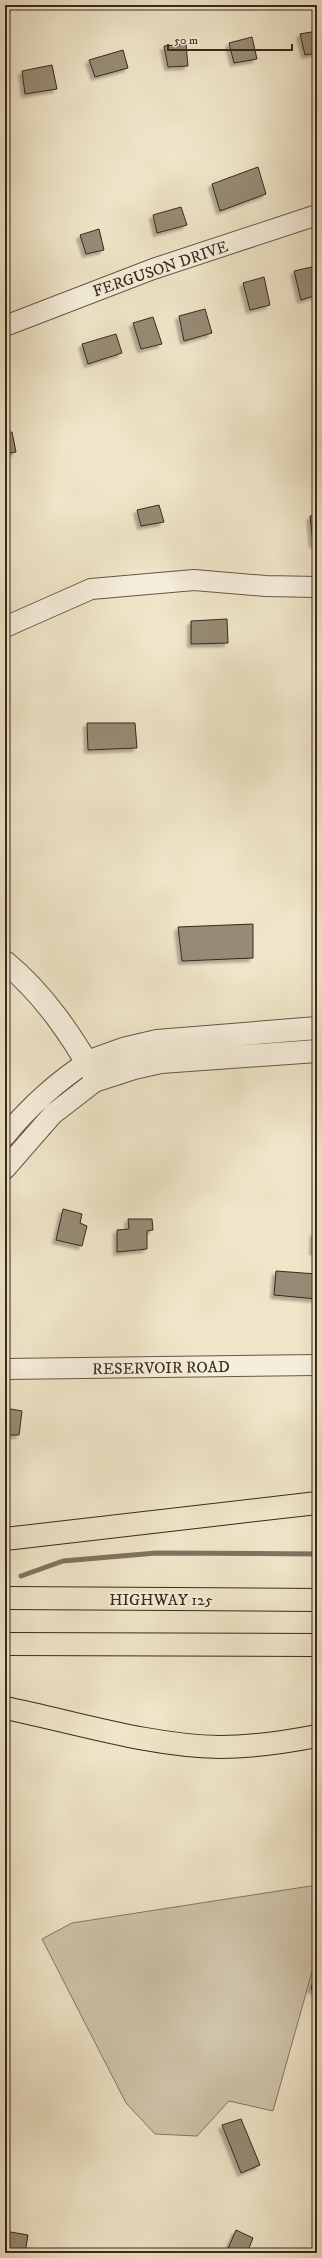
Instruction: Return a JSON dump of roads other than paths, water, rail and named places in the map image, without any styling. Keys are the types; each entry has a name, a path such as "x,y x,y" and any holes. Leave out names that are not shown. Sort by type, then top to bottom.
{"highway":[{"path":"5,1539 317,1503"},
{"name":"HIGHWAY 125","path":"5,1598 317,1600"},
{"path":"5,1644 317,1645"},
{"path":"5,1708 124,1734 185,1744 233,1746 317,1736"}],"street":[{"name":"FERGUSON DRIVE","path":"5,326 153,269 317,215"},
{"path":"5,628 91,589 194,580 266,586 317,587"},
{"path":"5,962 40,995 59,1019 92,1071"},
{"path":"5,1136 22,1115 46,1092 92,1071 124,1049 156,1041 317,1028"},
{"path":"5,1169 92,1071 134,1068 161,1062 317,1051"},
{"name":"RESERVOIR ROAD","path":"5,1369 317,1365"}],"waterway":[{"path":"21,1576 63,1561 156,1553 317,1554"}]}
